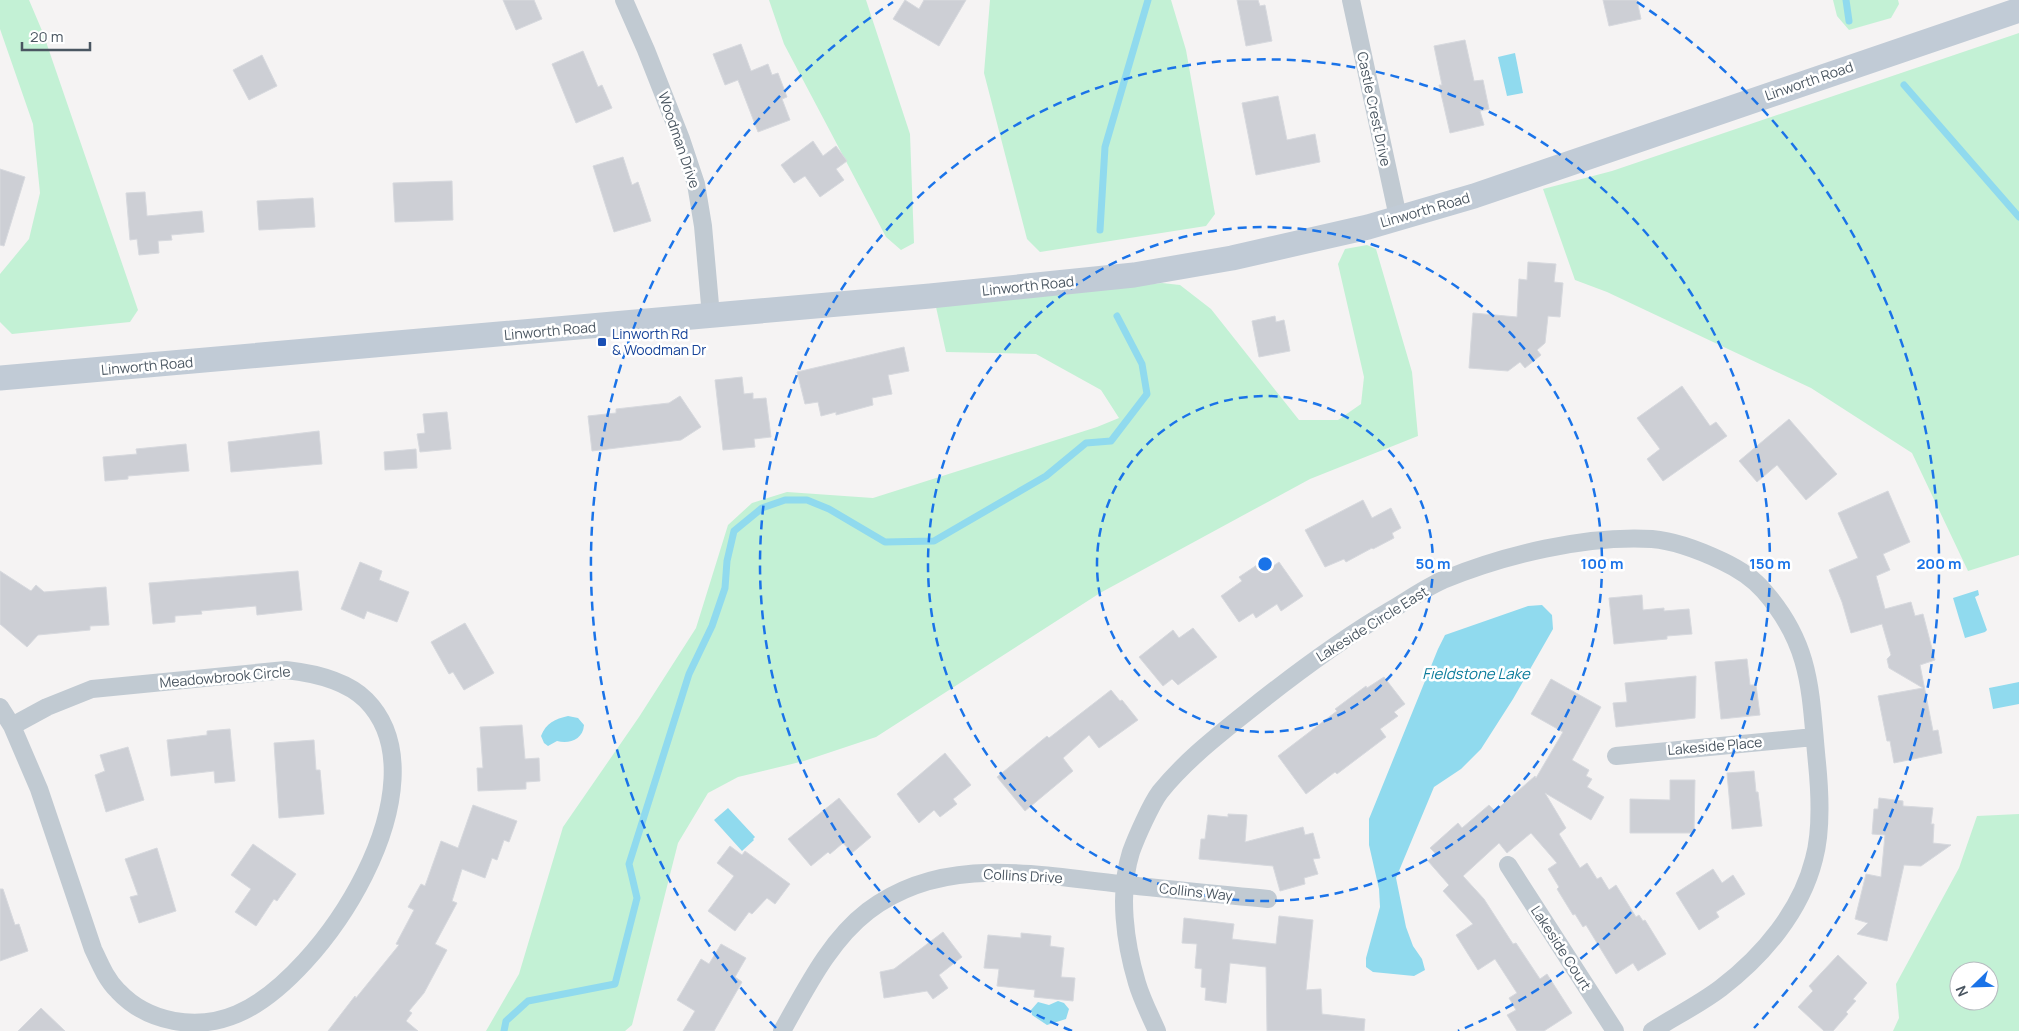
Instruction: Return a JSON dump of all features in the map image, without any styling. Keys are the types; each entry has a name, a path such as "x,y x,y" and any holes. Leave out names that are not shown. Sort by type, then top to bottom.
{"main road":[{"name":"Linworth Road","path":"0,378 711,316 1134,275 1232,258 1359,229 1474,196 2019,10"}],"street":[{"name":"Woodman Drive","path":"624,0 678,130 696,184 703,226 711,316"},
{"name":"Castle Crest Drive","path":"1351,0 1398,217"},
{"name":"Lakeside Circle East","path":"1157,1031 1137,984 1128,943 1124,885 1131,852 1157,795 1200,750 1288,679 1363,627 1440,581 1529,552 1590,542 1654,539 1702,551 1737,569 1762,588 1781,613 1796,639 1807,671 1812,697 1820,801 1815,858 1795,908 1767,946 1720,989 1652,1031"},
{"name":"Meadowbrook Circle","path":"0,707 12,726 39,789 93,949 103,971 118,991 137,1007 159,1018 185,1023 211,1021 236,1014 259,1002 294,973 324,939 350,902 371,863 392,794 393,765 387,736 377,714 365,699 351,689 309,672 286,670 92,690 47,707 12,726"},
{"name":"Lakeside Place","path":"1616,756 1814,737"},
{"name":"Lakeside Court","path":"1508,865 1615,1031"},
{"name":"Collins Drive","path":"782,1031 815,974 838,941 868,912 902,891 942,877 989,872 1124,885"},
{"name":"Collins Way","path":"1124,885 1268,899"}],"green space":[{"path":"0,0 29,0 43,33 138,310 130,322 12,334 0,322 0,274 29,239 40,193 33,124 0,29"},
{"path":"769,0 866,0 910,134 914,243 901,250 886,237 784,44"},
{"path":"990,0 1171,0 1186,50 1215,214 1206,226 1040,252 1027,239 984,73"},
{"path":"1833,0 1898,0 1899,4 1891,18 1849,30 1837,16"},
{"path":"2019,33 2019,555 1968,571 1912,453 1811,388 1607,292 1575,280 1543,189 1612,171"},
{"path":"1367,245 1376,249 1412,372 1418,436 1310,479 1100,593 876,737 804,761 738,777 708,793 678,843 632,1025 625,1031 486,1031 519,974 563,827 639,717 696,628 728,525 752,503 787,492 873,498 1097,427 1119,418 1101,390 1036,354 946,352 936,307 1162,283 1180,285 1211,309 1299,420 1338,420 1361,404 1364,377 1338,264 1345,249"},
{"path":"2019,814 2019,1031 1893,1031 1899,1018 1896,984 1959,868 1977,816"}],"water":[{"path":"1515,53 1523,93 1507,96 1498,57"},
{"path":"1978,590 1979,595 1975,597 1987,630 1965,638 1953,598"},
{"name":"Fieldstone Lake","path":"1542,605 1552,615 1553,629 1513,699 1481,749 1461,769 1434,787 1396,878 1406,927 1413,946 1422,959 1425,970 1414,976 1373,972 1366,967 1366,958 1380,907 1379,889 1369,845 1369,819 1438,649 1445,635 1528,606"},
{"path":"2019,682 2019,704 1993,709 1989,688"},
{"path":"568,716 578,718 584,725 581,734 571,741 557,741 548,746 544,743 541,736 548,725 555,720"},
{"path":"728,808 755,837 742,851 714,820"},
{"path":"1058,1001 1064,1003 1069,1009 1066,1019 1047,1025 1032,1015 1031,1010 1038,1002 1049,1005"}],"building":[{"path":"503,0 534,0 542,19 516,30"},
{"path":"905,0 919,9 924,0 966,0 939,46 893,19"},
{"path":"1237,0 1258,0 1260,6 1265,5 1272,41 1246,46"},
{"path":"1603,0 1637,0 1641,19 1609,26"},
{"path":"1465,40 1474,81 1483,80 1489,109 1480,111 1484,125 1450,133 1439,85 1442,85 1434,46"},
{"path":"741,44 751,71 768,64 772,75 778,73 787,97 782,99 790,120 758,132 738,80 725,85 713,54"},
{"path":"583,51 598,87 602,85 612,108 576,123 552,64"},
{"path":"262,55 277,86 249,100 233,70"},
{"path":"1278,96 1287,140 1315,134 1320,162 1256,175 1242,103"},
{"path":"813,141 823,156 836,146 847,161 836,169 844,180 820,197 805,176 794,183 781,165"},
{"path":"623,157 632,185 638,182 651,221 614,232 593,166"},
{"path":"0,169 25,177 4,246 0,245"},
{"path":"452,181 453,220 395,222 393,183"},
{"path":"145,192 147,216 202,211 204,232 171,235 172,240 158,241 159,253 139,255 137,239 130,240 126,193"},
{"path":"313,198 315,227 259,230 257,201"},
{"path":"1528,262 1556,264 1554,282 1563,283 1560,317 1548,316 1545,343 1537,350 1541,355 1525,368 1520,362 1508,371 1469,368 1473,313 1517,317 1519,279 1527,280"},
{"path":"1275,316 1276,322 1284,320 1290,351 1259,357 1252,321"},
{"path":"904,347 909,371 888,375 892,394 872,398 873,405 836,415 836,412 821,416 818,402 805,404 797,372"},
{"path":"742,377 744,394 753,393 753,399 766,398 771,437 754,439 755,447 723,450 715,380"},
{"path":"1682,386 1710,426 1716,422 1727,436 1663,481 1647,459 1660,449 1637,418"},
{"path":"680,396 701,427 681,440 592,451 588,416 616,413 616,409 669,403"},
{"path":"447,412 451,449 420,452 417,434 425,433 423,414"},
{"path":"1789,419 1837,474 1806,500 1777,465 1757,482 1739,461"},
{"path":"319,431 322,464 231,472 228,442"},
{"path":"186,444 189,471 128,476 128,479 105,481 103,457 137,454 136,449"},
{"path":"416,449 417,468 385,470 384,452"},
{"path":"1888,491 1910,542 1883,554 1890,570 1876,576 1885,609 1911,602 1915,616 1923,614 1935,660 1920,665 1933,731 1938,730 1942,753 1894,763 1890,741 1887,741 1878,696 1923,688 1889,668 1887,659 1891,655 1882,624 1851,633 1842,602 1829,570 1858,558 1838,513"},
{"path":"1363,500 1372,518 1391,508 1401,528 1392,533 1394,538 1373,549 1346,562 1344,559 1325,567 1305,530"},
{"path":"360,562 382,571 379,580 409,592 397,622 367,611 364,619 341,609"},
{"path":"1279,562 1303,596 1281,611 1277,604 1256,618 1253,613 1239,622 1221,596 1242,581 1239,577 1257,565 1263,573"},
{"path":"0,571 31,591 36,585 44,592 106,587 109,625 90,626 90,630 38,635 27,647 0,624"},
{"path":"298,571 302,610 257,615 256,606 201,611 202,614 175,616 175,622 153,624 149,583"},
{"path":"1642,595 1643,610 1664,608 1664,611 1689,609 1692,634 1667,636 1667,639 1614,644 1609,598"},
{"path":"465,623 494,673 464,690 453,672 449,674 431,642"},
{"path":"1193,628 1217,657 1178,685 1172,679 1163,686 1139,657 1173,630 1179,638"},
{"path":"1747,659 1750,685 1756,685 1760,715 1721,719 1715,662"},
{"path":"1696,676 1695,718 1616,727 1613,703 1627,702 1625,683"},
{"path":"1384,677 1405,704 1394,712 1398,716 1380,729 1386,737 1337,774 1335,772 1306,794 1278,756 1337,711 1335,709 1366,686 1367,688"},
{"path":"1551,679 1601,707 1572,760 1589,770 1586,776 1592,779 1587,787 1604,797 1591,820 1545,793 1566,828 1559,834 1580,868 1587,863 1597,879 1601,877 1609,890 1616,885 1636,917 1639,915 1643,921 1645,920 1666,954 1638,971 1633,963 1616,974 1586,925 1583,927 1575,914 1573,915 1557,889 1559,887 1548,869 1557,863 1531,833 1507,853 1499,843 1463,876 1484,899 1513,944 1516,943 1540,979 1547,974 1572,1013 1544,1031 1517,1031 1507,1015 1516,1010 1509,998 1517,993 1495,959 1478,970 1456,935 1473,924 1443,891 1449,885 1428,861 1436,854 1430,848 1458,823 1462,828 1489,805 1495,811 1535,776 1536,778 1563,732 1531,714"},
{"path":"1111,690 1138,720 1099,748 1089,735 1063,758 1073,771 1025,811 997,777 1047,736 1049,738"},
{"path":"522,725 525,759 539,758 540,781 526,782 526,789 478,791 477,768 483,768 480,727"},
{"path":"230,729 235,781 215,783 214,771 171,776 167,740 207,735 207,731"},
{"path":"314,740 316,770 320,770 324,814 279,818 274,743"},
{"path":"128,747 144,800 106,812 95,775 105,771 100,755"},
{"path":"945,753 971,785 953,799 957,804 940,817 934,810 919,823 897,794"},
{"path":"1754,771 1762,826 1732,829 1727,773"},
{"path":"1670,780 1695,780 1694,833 1630,833 1630,799 1670,800"},
{"path":"839,798 871,837 852,853 843,843 811,866 788,839"},
{"path":"1879,798 1903,801 1903,806 1933,808 1931,824 1934,824 1933,843 1951,845 1921,866 1904,865 1887,941 1857,934 1868,923 1855,919 1866,874 1881,877 1885,835 1872,834 1874,809 1878,809"},
{"path":"473,805 517,821 509,842 504,840 497,860 492,858 485,878 462,869 452,901 457,903 435,944 447,950 424,993 409,1011 412,1013 406,1021 418,1031 328,1031 399,945 396,944 414,910 408,907 421,884 425,886 441,841 458,848"},
{"path":"1228,814 1247,815 1245,842 1303,827 1305,835 1313,833 1320,858 1313,859 1318,874 1304,878 1305,884 1280,891 1273,866 1199,859 1201,839 1205,839 1208,815 1228,817"},
{"path":"253,844 296,874 277,901 274,899 256,926 235,912 251,889 231,875"},
{"path":"730,846 742,855 745,851 790,884 775,904 767,898 752,914 749,912 735,931 708,911 734,876 717,863"},
{"path":"157,848 176,911 139,923 130,897 138,895 125,859"},
{"path":"1713,869 1722,883 1733,875 1745,894 1716,912 1719,917 1699,930 1676,893"},
{"path":"0,889 3,889 15,925 19,924 28,951 0,961"},
{"path":"1279,916 1313,920 1306,990 1321,989 1322,1014 1365,1019 1364,1031 1267,1031 1266,967 1230,963 1226,1003 1205,1000 1206,988 1201,987 1202,969 1195,968 1197,944 1182,943 1184,918 1234,924 1232,939 1276,944"},
{"path":"943,932 962,957 939,975 948,988 933,999 927,991 884,998 880,972 894,969"},
{"path":"1021,933 1051,936 1050,946 1064,948 1061,977 1075,978 1073,1001 1034,997 1035,990 997,986 999,969 984,968 988,935 1021,938"},
{"path":"721,944 746,958 735,977 742,982 714,1031 683,1031 695,1011 677,1000 701,959 709,964"},
{"path":"1838,955 1867,983 1853,999 1856,1001 1846,1012 1848,1014 1833,1031 1824,1031 1798,1007 1813,991 1809,986"},
{"path":"41,1008 65,1031 18,1031"}],"waterway":[{"path":"1100,230 1105,147 1148,0"},
{"path":"1846,0 1849,21"},
{"path":"1904,85 2019,217"},
{"path":"504,1031 506,1021 528,1001 615,984 637,898 629,864 689,674 712,626 725,588 727,561 734,531 762,508 785,500 807,500 829,509 885,542 934,541 1046,476 1086,443 1111,441 1147,394 1142,364 1117,316"}],"place":[{"name":"Linworth Rd & Woodman Dr","path":"602,342"}]}
